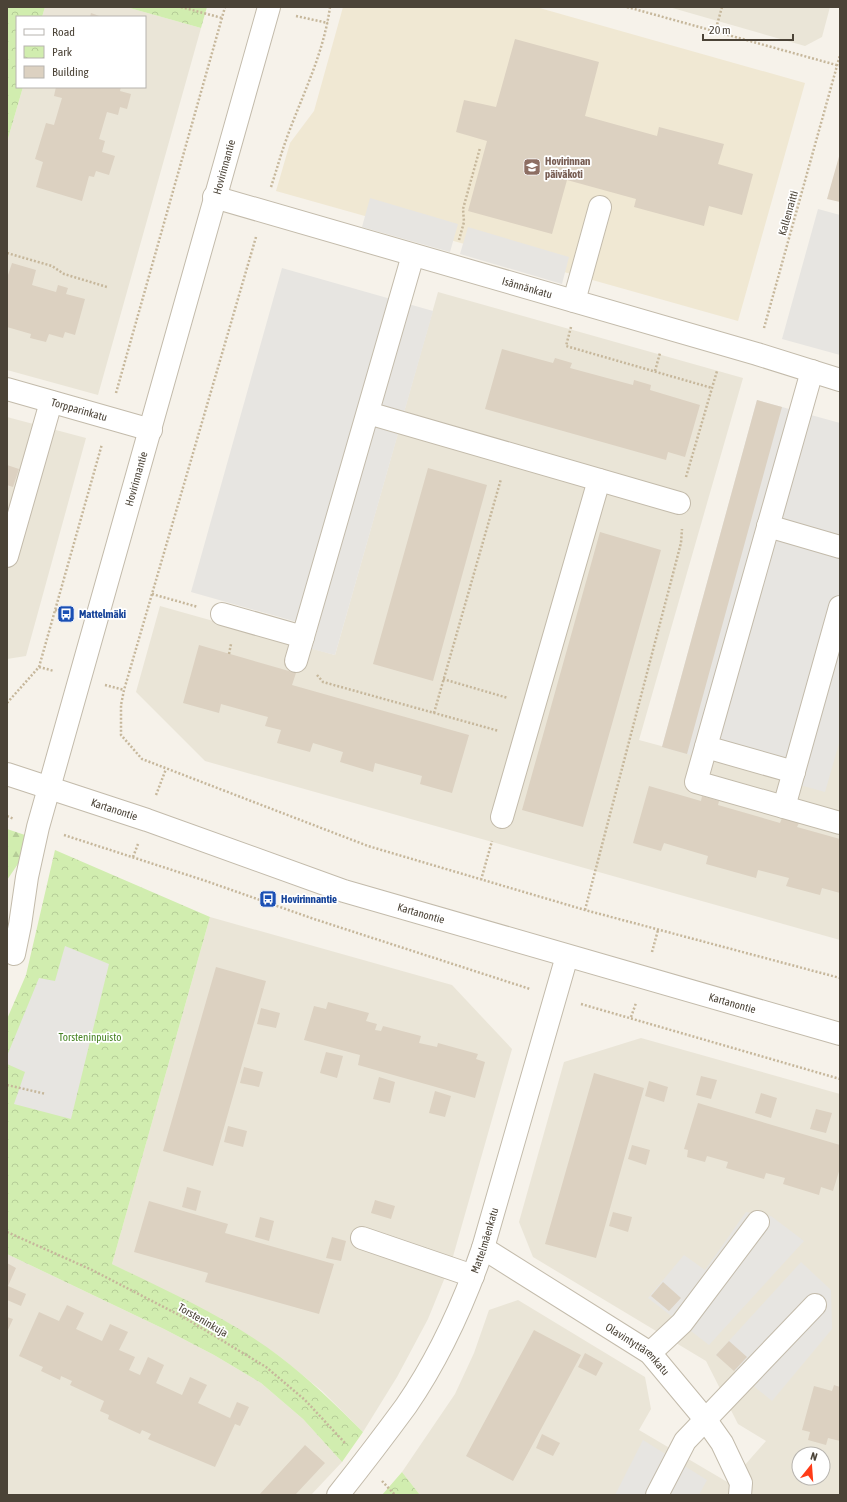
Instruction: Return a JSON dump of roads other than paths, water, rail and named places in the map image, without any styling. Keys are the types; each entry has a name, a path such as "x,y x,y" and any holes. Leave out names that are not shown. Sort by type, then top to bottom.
{"street":[{"name":"Hovirinnantie","path":"14,954 27,877 48,789 151,430 214,197 269,7"},
{"name":"Isännänkatu","path":"214,197 757,354 840,380"},
{"path":"574,301 600,207"},
{"path":"296,661 414,255"},
{"path":"812,371 696,782 840,823"},
{"name":"Torpparinkatu","path":"7,389 151,430"},
{"path":"7,556 51,402"},
{"path":"368,413 679,503"},
{"path":"502,817 599,480"},
{"path":"768,526 840,547"},
{"path":"784,807 840,608"},
{"path":"222,614 303,637"},
{"path":"706,747 794,772"},
{"name":"Kartanontie","path":"7,774 48,789 147,820 344,891 840,1034"},
{"path":"7,894 27,877"},
{"name":"Mattelmäenkatu","path":"338,1495 406,1405 434,1361 474,1276 484,1248 567,956"},
{"path":"650,1352 682,1323 758,1222"},
{"path":"362,1238 474,1276"},
{"name":"Olavintyttärenkatu","path":"484,1248 650,1352 705,1419 722,1443 741,1483 740,1495"},
{"path":"656,1495 685,1441 815,1305"}],"place":[{"name":"Hovirinnan päiväkoti","path":"532,167"},
{"name":"Mattelmäki","path":"66,614"},
{"name":"Hovirinnantie","path":"268,899"}],"park label":[{"name":"Torsteninpuisto","path":"90,1037"}]}
